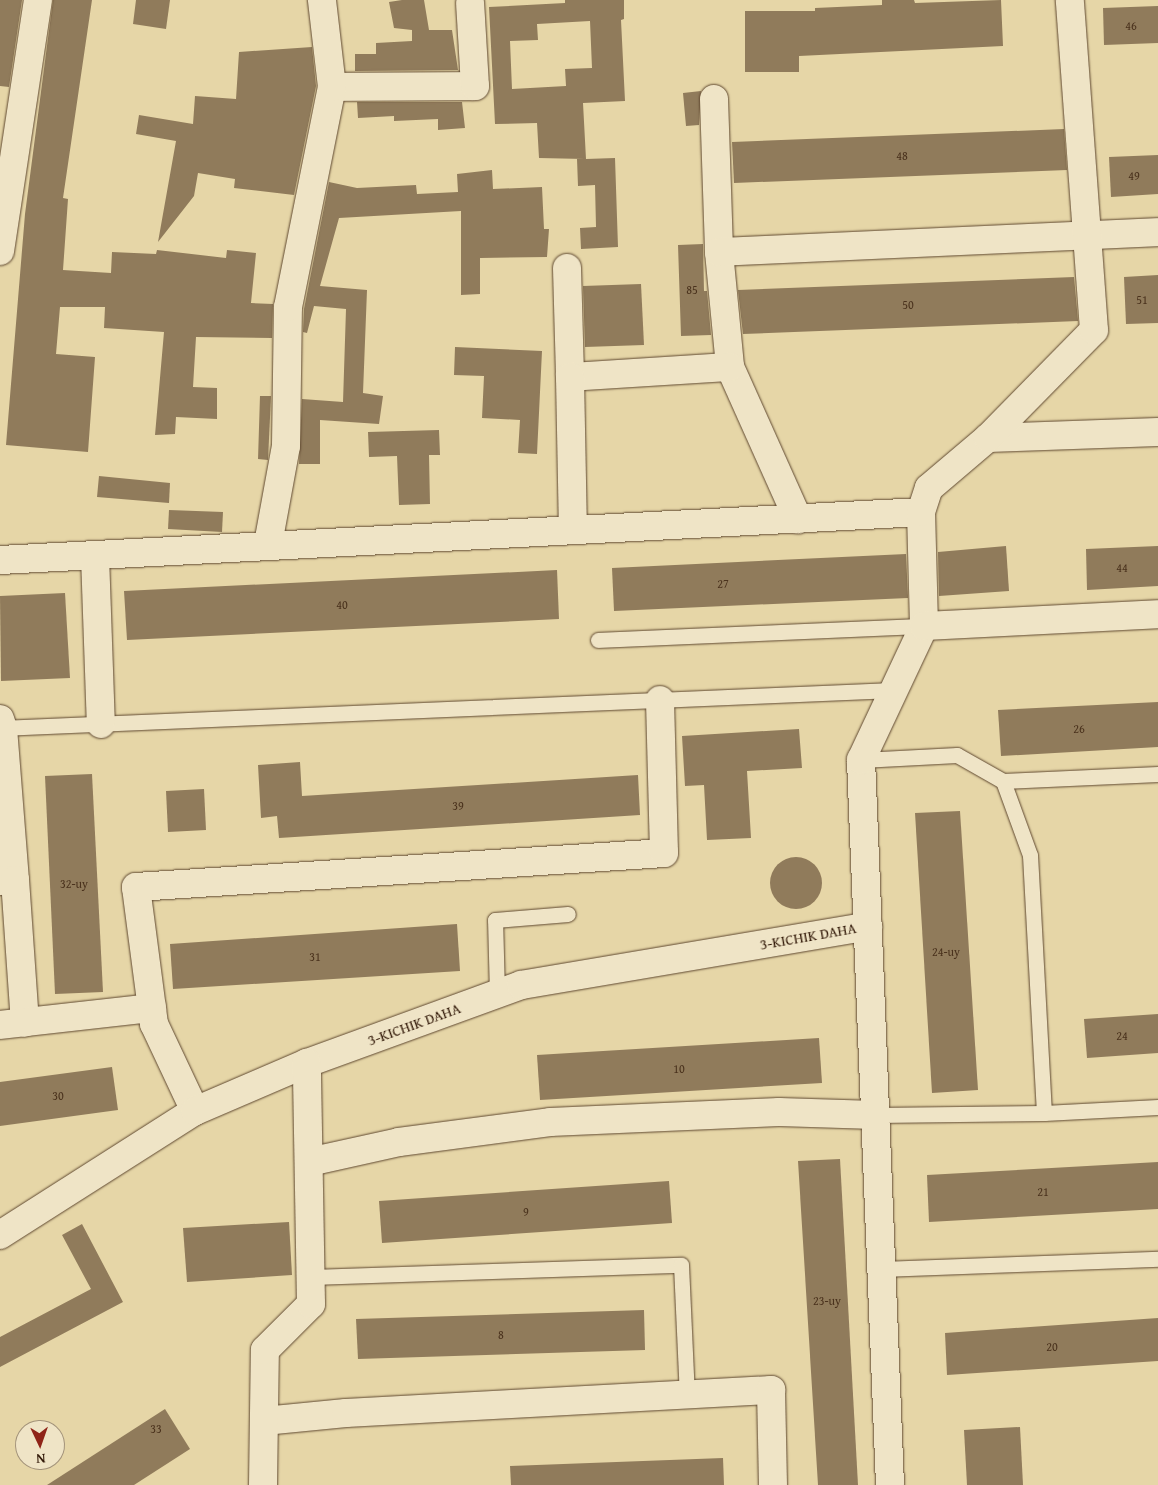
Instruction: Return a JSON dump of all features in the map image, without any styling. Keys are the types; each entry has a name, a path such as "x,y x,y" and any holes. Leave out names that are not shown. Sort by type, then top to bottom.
{"street":[{"path":"0,251 38,0"},
{"path":"268,544 286,446 288,307 332,87 322,0"},
{"path":"890,1485 861,760 924,626 921,512 929,488 988,438 1094,330 1070,0"},
{"path":"332,87 475,86 470,3"},
{"path":"714,99 719,252 730,367 798,519"},
{"path":"719,252 1158,232"},
{"path":"567,268 574,530"},
{"path":"570,377 730,367"},
{"path":"988,438 1158,432"},
{"path":"0,560 95,556 268,544 921,512"},
{"path":"95,556 101,724"},
{"path":"924,626 1158,614"},
{"path":"195,1111 154,1024 136,888 664,853 660,700"},
{"path":"1,725 12,1024 152,1008"},
{"name":"3-KICHIK DAHA","path":"0,1235 195,1111 306,1063 522,985 868,926"},
{"path":"263,1485 265,1350 311,1304 306,1063"},
{"path":"309,1162 399,1142 550,1122 779,1112 875,1114"},
{"path":"264,1421 346,1412 771,1390 773,1485"}],"lane":[{"path":"598,640 924,626"},
{"path":"1,725 101,724 893,690"},
{"path":"861,760 957,755 1003,781 1158,774"},
{"path":"1003,781 1030,855 1044,1114"},
{"path":"497,994 495,920 568,914"},
{"path":"875,1114 1044,1114 1158,1108"},
{"path":"882,1270 1158,1259"},
{"path":"311,1277 681,1265 687,1395"}],"building":[{"path":"0,0 22,0 9,87 0,86"},
{"path":"53,0 92,0 63,198 68,199 63,270 111,273 112,252 156,254 157,250 226,258 227,250 256,253 251,303 273,304 272,338 196,337 193,387 217,388 217,419 176,417 175,434 155,435 164,332 104,328 105,307 60,307 56,354 95,357 88,452 6,445 25,214"},
{"path":"136,0 170,0 166,29 133,24"},
{"path":"424,0 429,30 452,30 458,70 355,71 355,54 376,54 376,43 412,41 412,30 394,28 389,2"},
{"path":"565,0 624,0 624,19 621,20 625,101 583,103 586,159 615,158 618,247 581,249 580,228 596,227 595,185 578,186 577,159 585,159 539,158 537,123 495,124 489,7 565,3","holes":["590,21 592,68 565,69 566,86 512,89 510,41 538,40 537,24"]},
{"path":"882,0 914,0 915,3 1001,0 1003,46 799,56 799,72 745,72 745,11 815,11 815,8 882,5"},
{"path":"1158,6 1158,43 1104,45 1103,8"},
{"path":"312,47 316,86 294,195 234,188 235,179 198,173 194,196 158,242 176,141 136,134 139,115 193,124 195,96 236,99 239,52"},
{"path":"701,91 699,125 686,126 683,93"},
{"path":"357,102 462,102 465,128 438,130 438,119 394,121 394,116 358,118"},
{"path":"1064,129 1067,170 734,183 732,142"},
{"path":"1158,155 1158,194 1111,197 1109,157"},
{"path":"492,170 493,189 542,187 544,229 549,229 547,257 480,258 480,294 461,295 461,211 339,218 320,286 367,290 363,393 383,396 379,424 320,420 320,464 299,464 302,399 343,402 346,309 314,306 307,333 303,332 304,309 329,182 357,188 416,185 417,194 458,192 457,174"},
{"path":"703,244 704,291 707,291 711,335 681,336 678,245"},
{"path":"1158,275 1158,323 1126,324 1124,277"},
{"path":"1074,277 1078,321 743,334 738,290"},
{"path":"641,284 644,345 585,347 583,286"},
{"path":"455,347 542,351 537,454 518,453 520,420 482,418 484,376 454,375"},
{"path":"260,396 271,396 268,460 258,459"},
{"path":"439,430 440,455 429,455 430,504 399,505 397,456 369,457 368,432"},
{"path":"99,476 170,483 169,503 97,497"},
{"path":"169,510 223,512 222,532 168,529"},
{"path":"1006,546 1009,591 939,596 938,552"},
{"path":"1158,546 1158,586 1087,590 1086,549"},
{"path":"906,554 908,598 614,611 612,568"},
{"path":"557,570 559,619 127,640 124,591"},
{"path":"65,593 70,678 1,681 0,596"},
{"path":"1158,702 1158,747 1001,756 998,710"},
{"path":"799,729 802,768 747,771 751,838 707,840 704,785 685,786 682,736"},
{"path":"300,762 302,796 638,775 640,815 279,838 277,816 261,818 258,765"},
{"path":"92,774 103,992 55,994 45,776"},
{"path":"204,789 206,830 168,832 166,791"},
{"path":"960,811 978,1090 932,1093 915,813"},
{"path":"796,857 806,859 814,865 820,873 822,883 820,893 814,901 806,907 796,909 786,907 778,901 772,893 770,883 772,873 778,865 786,859"},
{"path":"457,924 460,971 173,989 170,944"},
{"path":"1158,1014 1158,1053 1087,1058 1084,1019"},
{"path":"819,1038 822,1083 540,1100 537,1055"},
{"path":"112,1067 118,1110 0,1126 0,1082"},
{"path":"840,1159 858,1485 818,1485 798,1161"},
{"path":"1158,1162 1158,1209 929,1222 927,1175"},
{"path":"669,1181 672,1223 382,1243 379,1201"},
{"path":"289,1222 292,1275 187,1282 183,1228"},
{"path":"82,1224 123,1302 0,1367 0,1337 91,1289 62,1235"},
{"path":"644,1310 645,1350 358,1359 356,1319"},
{"path":"1158,1318 1158,1361 947,1375 945,1333"},
{"path":"165,1409 190,1449 134,1485 47,1485"},
{"path":"1020,1427 1023,1485 967,1485 964,1430"},
{"path":"723,1458 724,1485 511,1485 510,1466"}]}
